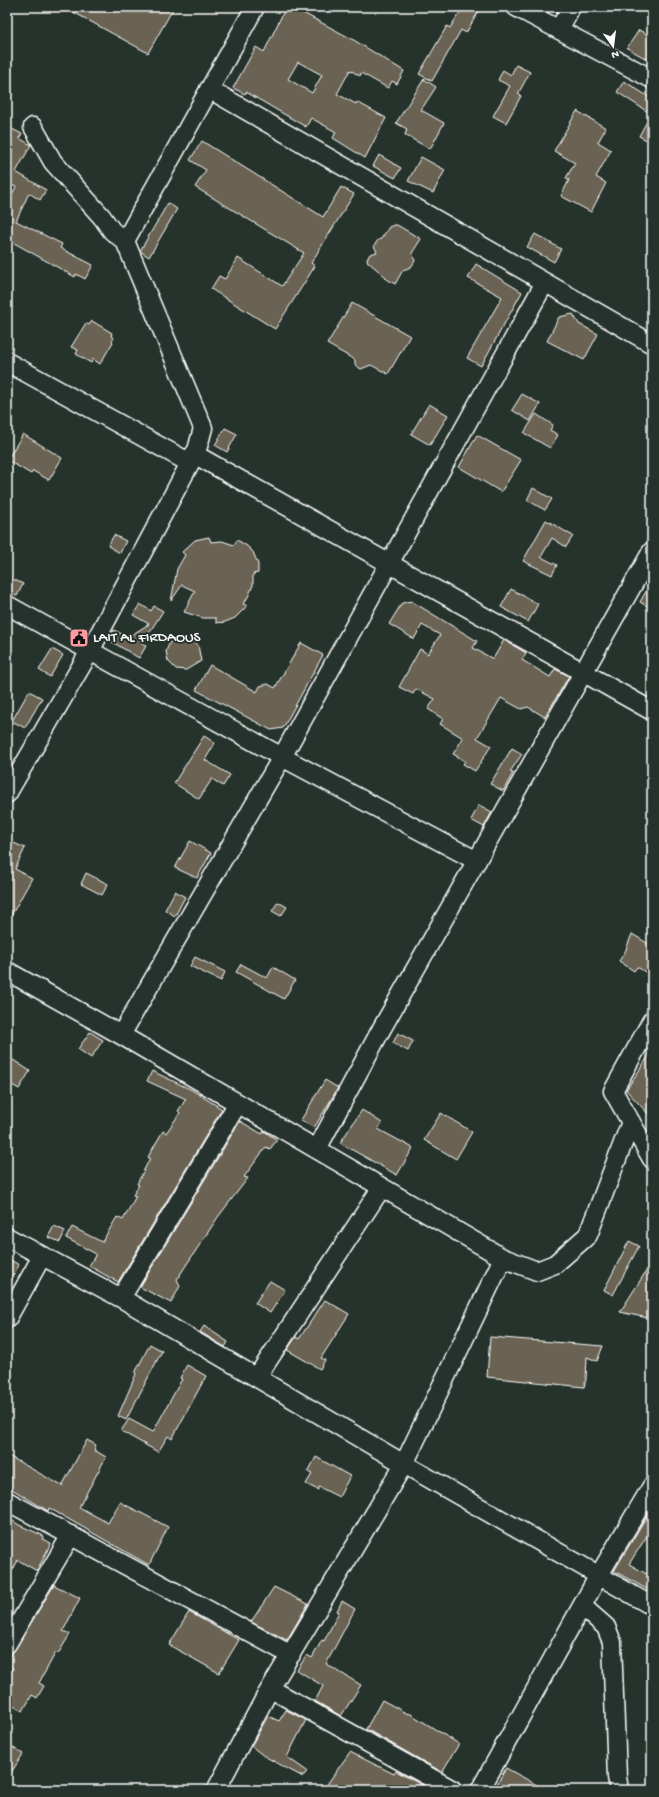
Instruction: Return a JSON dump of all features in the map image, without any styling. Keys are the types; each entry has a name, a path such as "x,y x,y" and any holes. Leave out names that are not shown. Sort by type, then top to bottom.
{"street":[{"path":"125,241 255,7"},
{"path":"516,7 652,79"},
{"path":"559,30 571,7"},
{"path":"209,89 544,284 652,344"},
{"path":"7,794 90,650 192,458 203,428 125,241 112,231 102,217 53,162 33,127"},
{"path":"121,1035 282,757 544,284"},
{"path":"7,362 389,563 652,711"},
{"path":"317,1149 382,1028 652,551"},
{"path":"7,605 282,757 477,861"},
{"path":"7,971 121,1035 503,1258 537,1271 555,1264 588,1235 631,1122"},
{"path":"652,1020 613,1091 652,1159"},
{"path":"121,1298 238,1103"},
{"path":"257,1377 382,1187"},
{"path":"7,1237 121,1298 404,1464 652,1606"},
{"path":"7,1319 42,1256"},
{"path":"216,1790 271,1689 404,1464 503,1258"},
{"path":"480,1790 599,1575 652,1486"},
{"path":"7,1501 291,1655"},
{"path":"7,1644 71,1535"},
{"path":"582,1606 606,1627 612,1642 617,1777 619,1790"},
{"path":"271,1689 453,1790"}],"building":[{"path":"64,7 174,7 148,53"},
{"path":"286,7 292,7 352,39 404,71 397,84 392,81 388,88 361,73 360,76 350,70 337,94 356,104 357,102 386,118 365,158 333,138 336,132 311,118 306,127 246,92 245,94 233,88 256,47 264,52","holes":["298,62 322,75 312,93 288,79"]},
{"path":"463,7 481,7 466,33 461,30 432,81 419,74 447,26 450,28"},
{"path":"639,30 652,37 652,62 627,48"},
{"path":"516,65 530,72 518,94 521,96 506,123 493,116 510,86 498,80 503,70 511,75"},
{"path":"424,79 436,87 421,110 444,123 430,149 405,135 407,129 396,123"},
{"path":"624,81 652,99 652,143 639,136 651,114 617,92"},
{"path":"577,111 606,128 598,142 611,150 596,177 606,183 591,212 561,196 569,180 566,178 575,163 554,151"},
{"path":"12,129 22,134 19,138 31,145 16,172 46,190 40,200 29,193 16,221 62,244 60,248 93,265 85,279 76,274 75,277 7,239 7,203 16,187 9,184 7,188 7,138"},
{"path":"202,141 323,217 341,187 354,194 311,263 315,266 275,329 211,289 219,276 225,279 238,258 282,286 304,253 195,187 206,170 190,160"},
{"path":"379,155 401,168 395,178 373,166"},
{"path":"421,157 445,170 433,193 408,181"},
{"path":"168,203 177,209 149,257 140,251"},
{"path":"397,225 421,239 412,253 415,261 411,267 403,270 395,284 385,278 386,277 368,262 367,259 370,254 377,252 374,246 389,227"},
{"path":"535,234 561,249 554,262 527,247"},
{"path":"476,264 522,292 481,366 467,358 502,297 468,278"},
{"path":"352,303 410,336 388,374 371,365 361,369 355,365 355,360 327,344"},
{"path":"573,314 579,324 598,334 584,360 547,341 559,317"},
{"path":"92,321 112,333 111,336 114,338 100,364 93,359 91,363 76,354 78,350 71,347 86,323 89,325"},
{"path":"522,394 540,404 530,421 512,410"},
{"path":"429,404 448,415 430,445 411,434"},
{"path":"536,414 553,425 550,430 558,435 550,448 524,433"},
{"path":"225,428 237,434 227,452 215,445"},
{"path":"23,434 62,458 49,480 33,471 31,474 7,460"},
{"path":"477,435 521,460 501,492 459,467"},
{"path":"533,488 552,499 545,510 527,500"},
{"path":"546,520 573,536 566,547 552,538 541,557 557,565 552,575 523,561"},
{"path":"114,535 126,541 120,553 108,546"},
{"path":"209,537 211,542 222,541 234,545 237,540 253,552 258,564 258,573 253,574 253,585 243,604 247,606 235,618 225,622 216,623 216,618 203,618 184,612 195,591 182,585 171,601 177,569 185,555 182,552 195,540"},
{"path":"7,576 23,584 17,596 7,591"},
{"path":"652,581 652,609 640,602"},
{"path":"511,589 538,604 528,622 501,607"},
{"path":"411,601 477,641 473,648 493,659 504,640 526,653 522,660 550,677 555,669 569,676 545,717 528,707 521,709 501,698 477,738 491,746 475,771 463,764 465,761 453,754 463,738 440,724 443,719 428,709 435,699 416,689 413,694 399,687 420,649 428,654 440,635 422,625 414,639 389,624 402,603"},
{"path":"140,604 151,611 154,606 163,611 142,644 146,646 139,658 109,640 114,630 128,637 149,624 133,615"},
{"path":"180,637 190,638 198,645 201,661 186,670 176,669 168,661 166,651 170,642"},
{"path":"301,643 323,655 283,728 271,730 196,690 210,665 257,692 260,686 268,684 275,688"},
{"path":"52,649 63,655 50,677 39,670"},
{"path":"29,691 42,698 25,728 12,721"},
{"path":"204,736 215,743 205,760 230,775 223,786 212,779 199,799 174,783"},
{"path":"512,748 522,754 510,772 513,773 503,791 490,784"},
{"path":"479,805 492,812 484,827 471,820"},
{"path":"7,840 25,848 15,869 32,878 7,923"},
{"path":"190,841 211,853 197,878 175,868"},
{"path":"86,873 108,884 102,895 81,884"},
{"path":"175,891 185,897 175,916 165,910"},
{"path":"278,902 287,907 281,916 272,911"},
{"path":"632,934 652,946 652,976 637,967 634,971 619,961 625,952"},
{"path":"195,957 225,972 221,981 190,966"},
{"path":"241,964 267,978 273,967 295,980 284,999 236,972"},
{"path":"90,1032 103,1040 91,1058 78,1049"},
{"path":"398,1033 413,1041 408,1051 393,1043"},
{"path":"652,1051 652,1118 626,1090"},
{"path":"7,1056 30,1071 19,1089 7,1082"},
{"path":"152,1071 192,1090 222,1109 118,1282 89,1266 96,1254 66,1238 72,1227 102,1242 117,1217 123,1220 136,1196 133,1195 139,1185 137,1184 150,1158 148,1157 163,1131 166,1133 180,1113 178,1111 186,1099 147,1081"},
{"path":"325,1080 338,1088 314,1128 301,1120"},
{"path":"362,1110 382,1123 378,1129 413,1148 397,1175 340,1143"},
{"path":"441,1113 472,1132 456,1159 424,1140"},
{"path":"240,1121 262,1134 264,1131 277,1140 270,1149 266,1147 244,1177 248,1178 218,1217 177,1279 180,1286 171,1303 140,1287"},
{"path":"54,1226 65,1231 60,1242 48,1237"},
{"path":"629,1241 639,1246 613,1295 604,1290"},
{"path":"7,1258 19,1265 7,1287"},
{"path":"652,1262 652,1319 620,1312 629,1298"},
{"path":"270,1281 285,1290 270,1313 255,1303"},
{"path":"325,1300 349,1314 321,1358 325,1360 320,1369 287,1350 296,1337 299,1339"},
{"path":"204,1326 228,1342 225,1347 200,1332"},
{"path":"490,1337 603,1346 597,1361 587,1357 584,1387 487,1377"},
{"path":"150,1344 162,1351 126,1420 118,1416 136,1374 135,1373"},
{"path":"187,1365 206,1376 172,1439 168,1436 158,1452 121,1431 129,1419 153,1432 182,1379 180,1378"},
{"path":"87,1440 96,1445 94,1450 106,1457 79,1507 108,1523 120,1502 168,1527 149,1565 49,1508 48,1511 7,1486 7,1455 62,1486"},
{"path":"316,1457 350,1476 339,1497 319,1487 318,1490 306,1484 312,1474 308,1472"},
{"path":"652,1507 652,1528 629,1564 652,1577 652,1592 614,1571"},
{"path":"7,1517 19,1525 44,1536 42,1539 51,1543 37,1571 18,1560 7,1581"},
{"path":"54,1585 80,1598 63,1631 70,1634 58,1654 56,1652 39,1683 44,1686 37,1698 32,1695 23,1711 7,1701 7,1679 13,1669 7,1665 7,1662"},
{"path":"274,1587 308,1604 287,1640 251,1622"},
{"path":"342,1601 355,1609 326,1664 361,1685 341,1716 315,1701 323,1686 297,1670 307,1655 312,1658 322,1640 324,1641 339,1612 337,1611"},
{"path":"189,1612 239,1640 219,1673 169,1645"},
{"path":"382,1700 408,1714 409,1713 459,1744 442,1772 366,1729"},
{"path":"286,1710 306,1720 287,1757 307,1771 303,1777 264,1756 251,1746 268,1716 279,1721"},
{"path":"7,1744 23,1754 7,1779"},
{"path":"350,1752 394,1774 396,1771 431,1790 323,1790"},
{"path":"506,1768 546,1790 494,1790"}],"place":[{"name":"LAIT AL FIRDAOUS","path":"79,638"}]}
